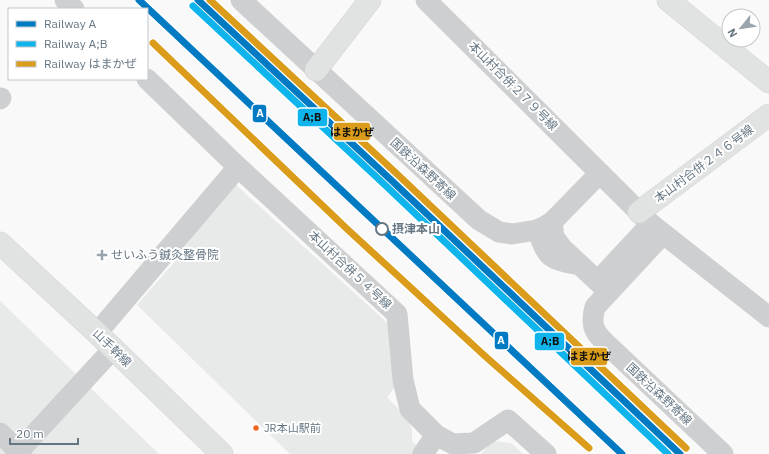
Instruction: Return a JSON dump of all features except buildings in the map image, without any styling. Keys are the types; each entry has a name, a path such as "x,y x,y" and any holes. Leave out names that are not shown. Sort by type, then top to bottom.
{"street":[{"path":"64,0 73,8"},
{"name":"国鉄沿森野寄線","path":"241,0 479,220 499,232 512,234 545,226"},
{"path":"316,70 370,0"},
{"name":"本山村合併２７９号線","path":"426,0 651,224 769,317"},
{"path":"668,0 769,82"},
{"name":"本山村合併５４号線","path":"147,80 238,167 397,314 403,380 410,409 436,435 453,444 474,443 508,420 546,454"},
{"name":"本山村合併２４６号線","path":"651,224 769,115"},
{"path":"97,333 238,167"},
{"path":"600,173 545,226 562,248 606,287"},
{"name":"国鉄沿森野寄線","path":"651,224 606,287 595,307 592,317 593,327 601,339 723,454"},
{"name":"山手幹線","path":"0,243 97,333 222,454"},
{"path":"0,433 20,453 113,350"},
{"path":"423,454 436,435"}],"shaded area":[{"path":"235,184 393,328 400,381 387,397 408,419 412,430 412,441 426,454 290,454 137,305 177,259 196,231"},
{"path":"0,301 159,454 0,454"},
{"path":"492,441 511,443 523,454 481,454"}],"rail line":[{"name":"A","path":"139,0 148,8"},
{"name":"A","path":"198,0 390,179 680,454"},
{"name":"はまかぜ","path":"210,0 396,173 686,448"},
{"name":"A;B","path":"193,6 385,185 668,454"},
{"name":"A","path":"148,8 622,454"},
{"name":"はまかぜ","path":"153,43 346,228 486,357 589,448"}],"place":[{"name":"摂津本山","path":"382,229"},
{"name":"せいふう鍼灸整骨院","path":"102,255"},
{"name":"JR本山駅前","path":"256,428"}]}
